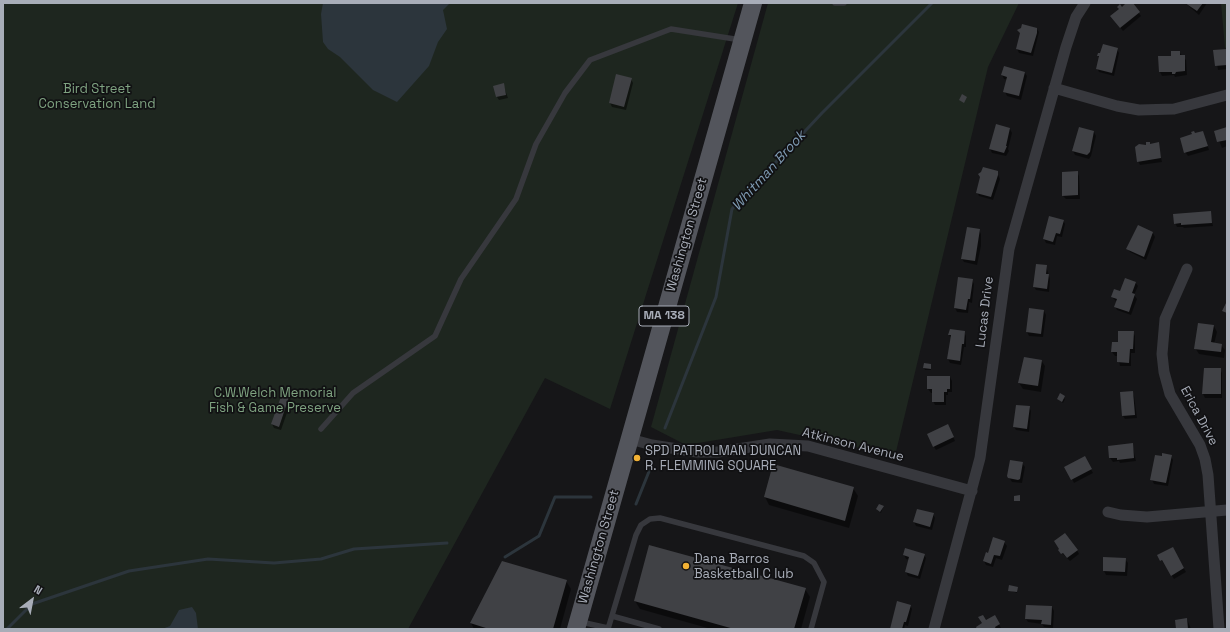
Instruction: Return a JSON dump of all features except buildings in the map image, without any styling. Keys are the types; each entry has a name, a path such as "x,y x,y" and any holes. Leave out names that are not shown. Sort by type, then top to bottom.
{"main road":[{"name":"Washington Street","path":"577,625 753,3"}],"street":[{"name":"Lucas Drive","path":"934,629 980,458 1009,249 1054,88 1074,23 1085,3"},
{"path":"1054,88 1117,106 1139,110 1174,109 1227,95"},
{"name":"Erica Drive","path":"1187,269 1165,319 1162,336 1164,372 1170,394 1200,445 1205,459 1208,475 1219,629"},
{"name":"Atkinson Avenue","path":"630,439 652,445 697,452 718,452 770,444 808,446 972,491"},
{"path":"1108,512 1121,515 1148,516 1227,510"}],"lane":[{"path":"835,3 844,3"},
{"path":"321,429 353,394 435,336 461,280 516,199 536,144 565,93 590,60 671,29 742,40"},
{"path":"577,625 608,629 636,535 645,522 650,519 660,518 804,556 814,563 824,582 811,629"},
{"path":"612,616 659,629"}],"green space":[{"name":"C.W.Welch Memorial Fish & Game Preserve","path":"3,3 738,3 610,409 545,378 408,629 3,629"},
{"path":"768,3 1019,3 988,67 895,456 777,430 686,445 651,427"},
{"path":"1221,3 1227,3 1227,47 1225,48"}],"shaded area":[{"path":"323,3 450,3 443,10 447,29 438,42 429,66 397,102 373,90 340,57 328,49 323,42 321,14"},
{"path":"192,607 196,613 198,629 162,629 170,626 179,610"}],"waterway":[{"name":"Whitman Brook","path":"665,428 716,297 732,209 822,113 932,3"},
{"name":"Whitman Brook","path":"636,504 652,464"},
{"name":"Whitman Brook","path":"505,557 539,536 555,497 591,497"},
{"name":"Whitman Brook","path":"7,629 32,604 129,571 208,559 274,563 321,559 354,549 447,543"}],"place":[{"name":"SPD PATROLMAN DUNCAN R. FLEMMING SQUARE","path":"637,458"},
{"name":"Dana Barros Basketball C lub","path":"686,566"}],"park label":[{"name":"Bird Street Conservation Land","path":"97,96"}]}
